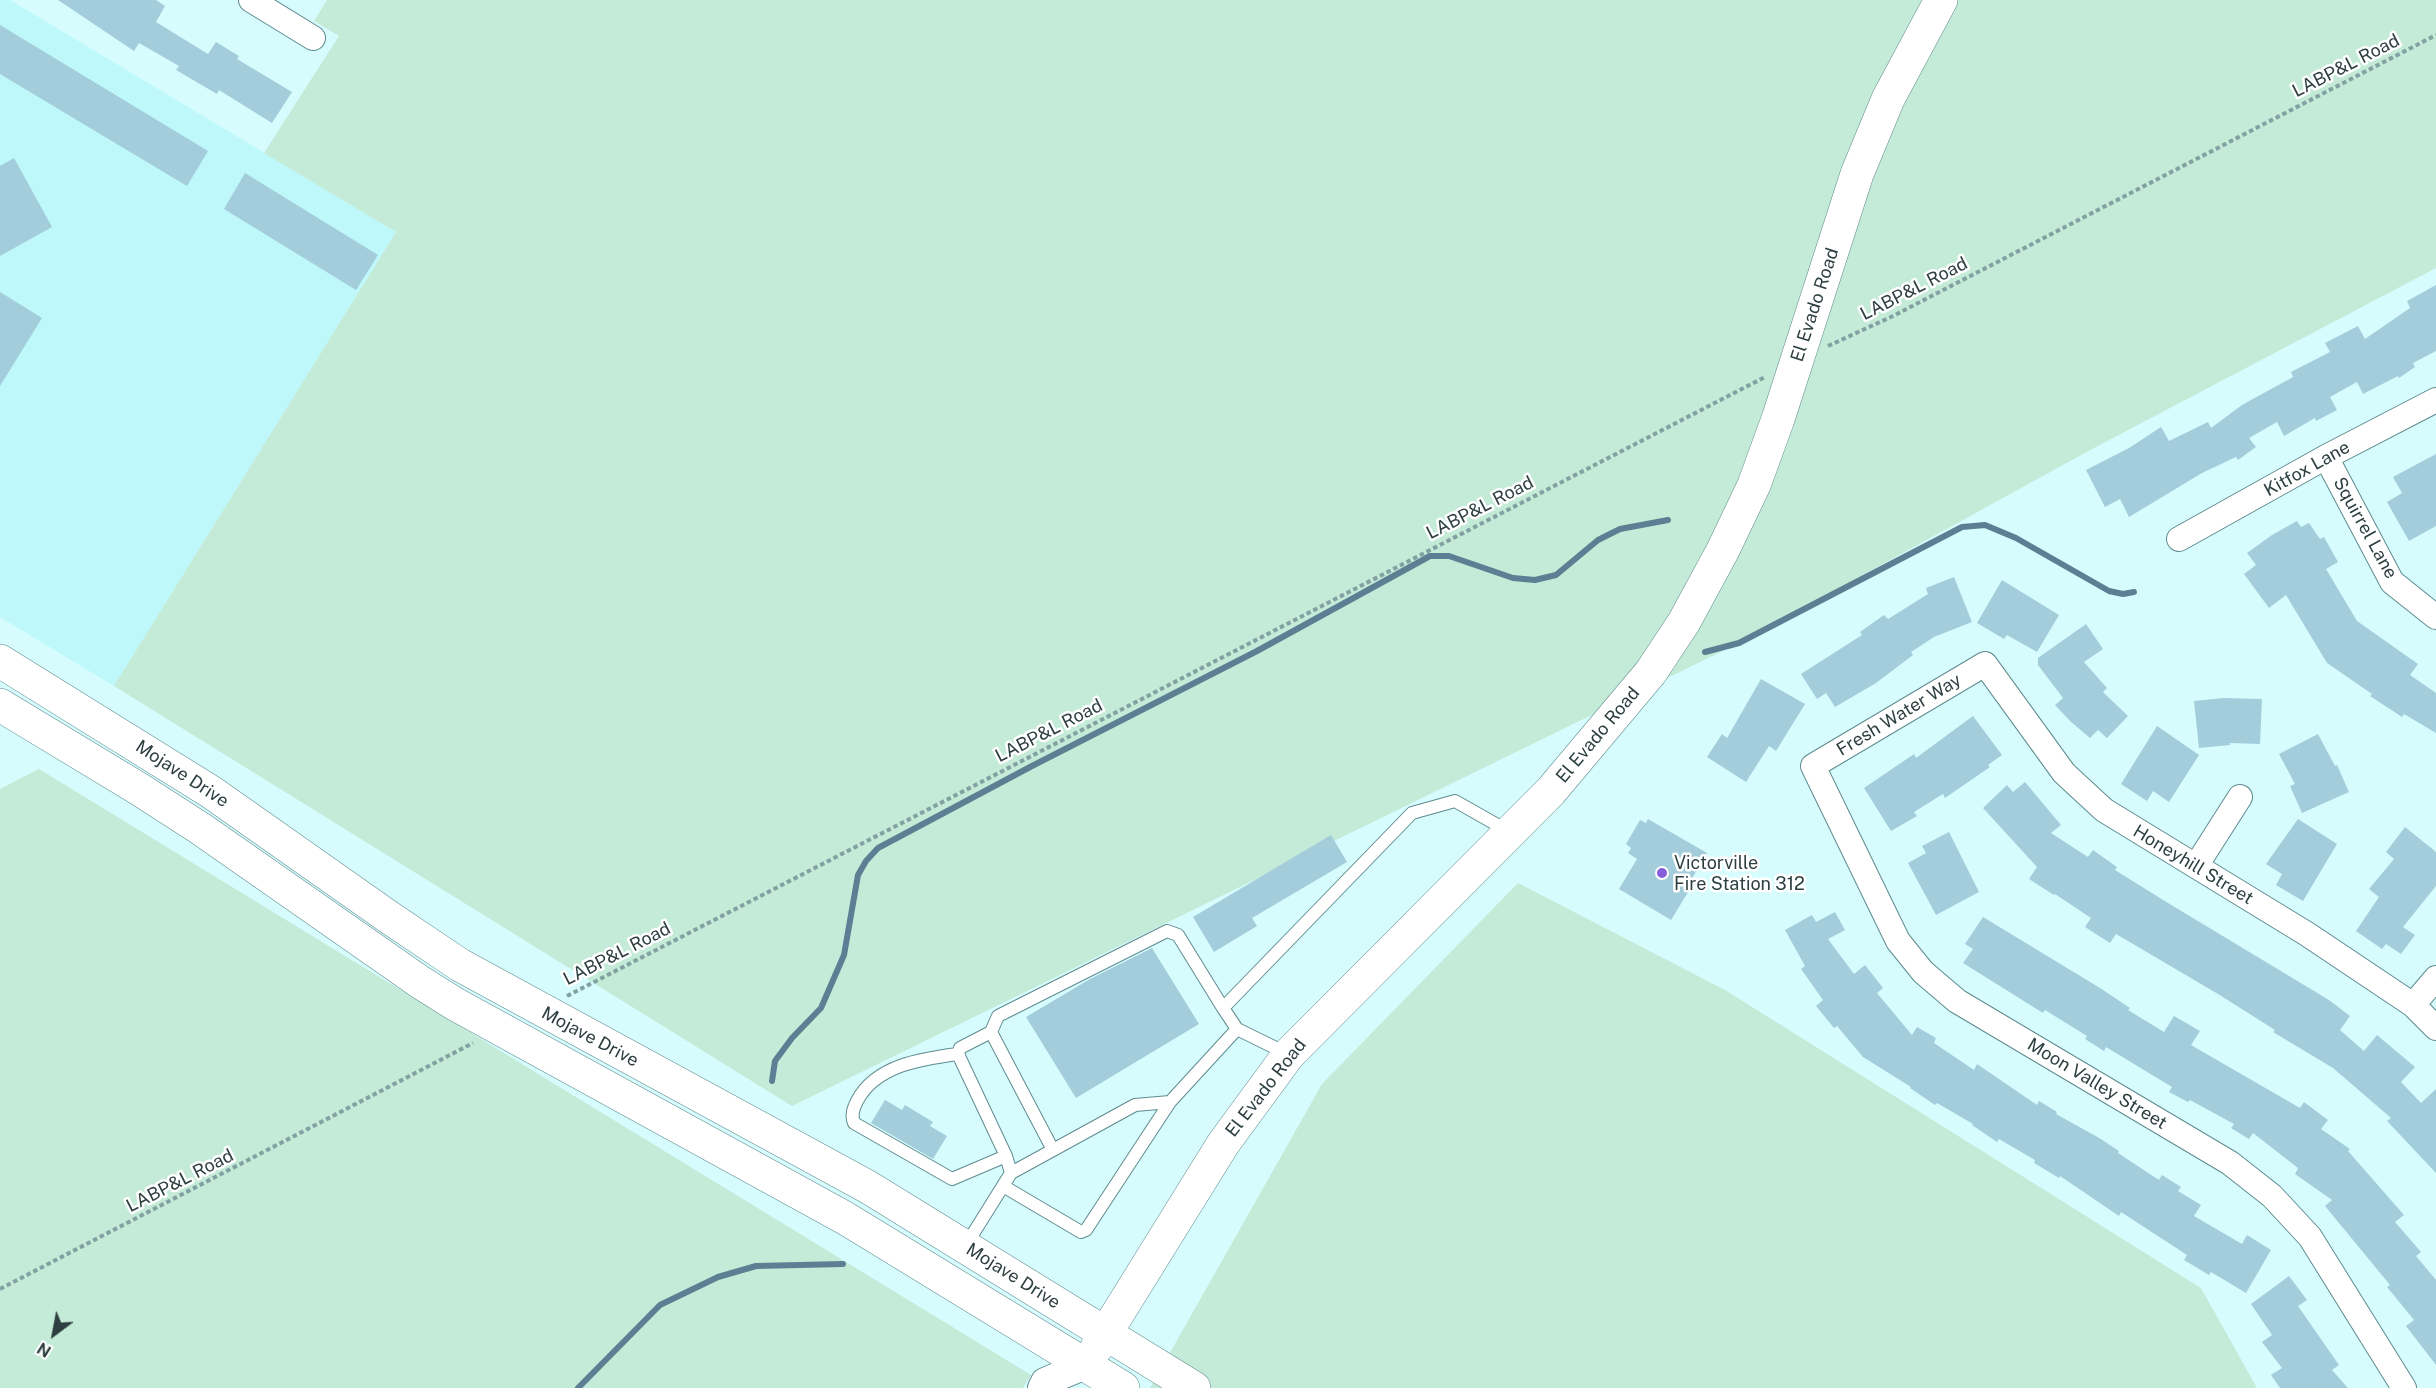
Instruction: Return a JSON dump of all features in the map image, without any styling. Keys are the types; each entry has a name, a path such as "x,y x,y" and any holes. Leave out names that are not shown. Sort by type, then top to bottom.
{"main road":[{"name":"El Evado Road","path":"1093,1358 1223,1144 1289,1054 1551,791 1608,726 1651,672 1684,622 1724,550 1754,485 1798,360 1857,174 1888,99 1941,0"},
{"name":"Mojave Drive","path":"0,661 211,792 460,965 868,1187 965,1246 1093,1358 1123,1388"},
{"name":"Mojave Drive","path":"0,705 201,829 420,982 500,1030 844,1218 1093,1358 1194,1388"}],"street":[{"path":"251,0 313,38"},
{"name":"Kitfox Lane","path":"2180,540 2326,457 2436,400"},
{"name":"Squirrel Lane","path":"2326,457 2392,582 2436,617"},
{"name":"Fresh Water Way","path":"1813,766 1985,664"},
{"name":"Honeyhill Street","path":"1985,664 2064,773 2104,810 2307,934 2413,1005 2436,1028"},
{"name":"Moon Valley Street","path":"1813,766 1898,941 1923,972 1957,1000 2230,1163 2272,1196 2310,1236 2404,1388"},
{"path":"2196,866 2240,797"},
{"path":"2413,1005 2436,978"},
{"path":"1042,1388 1046,1382 1093,1358"}],"lane":[{"path":"1223,1008 1412,813 1455,801 1510,832"},
{"path":"1011,1173 1006,1156 958,1054 960,1048 991,1032 998,1016 1167,931 1178,935 1237,1029 1289,1054"},
{"path":"1003,1186 1081,1232 1086,1230 1170,1102 1237,1029"},
{"path":"991,1032 1053,1150"},
{"path":"958,1054 916,1060 870,1083 854,1108 851,1116 854,1123 952,1179 1006,1156"},
{"path":"965,1246 1011,1173 1135,1105 1170,1102"}],"path":[{"name":"LABP&L Road","path":"539,1010 1798,360 1893,316 2436,35"},
{"name":"LABP&L Road","path":"0,1289 500,1030"}],"shaded area":[{"path":"0,0 10,0 396,232 114,686 0,617"}],"green space":[{"path":"327,0 2436,0 2436,268 2094,448 1739,643 792,1106 114,686 396,232 264,153 339,36 314,21"},
{"path":"39,769 1031,1375 1023,1388 0,1388 0,789"},
{"path":"1518,883 1725,990 2201,1288 2257,1388 1150,1388 1322,1084"}],"building":[{"path":"58,0 156,0 165,6 156,22 208,54 216,42 239,56 237,59 292,92 272,123 219,90 217,94 176,70 179,66 139,43 134,51"},
{"path":"0,25 208,151 187,186 0,74"},
{"path":"14,158 52,227 0,256 0,166"},
{"path":"245,173 378,255 356,290 224,209"},
{"path":"2436,285 2436,351 2413,363 2415,367 2399,378 2398,376 2363,394 2357,382 2330,397 2337,410 2316,421 2315,418 2284,436 2277,422 2249,438 2256,447 2238,460 2236,457 2202,473 2129,517 2120,499 2105,507 2086,470 2129,448 2161,427 2169,441 2208,422 2211,428 2242,405 2293,377 2291,372 2330,352 2325,343 2358,326 2365,339 2410,308 2407,301"},
{"path":"0,292 42,318 0,386"},
{"path":"2436,454 2436,526 2409,541 2387,502 2402,493 2393,477"},
{"path":"2297,521 2301,527 2309,523 2320,539 2324,537 2338,562 2326,569 2357,621 2418,664 2410,675 2436,693 2436,733 2404,714 2402,717 2327,663 2286,595 2269,608 2244,574 2256,565 2247,553"},
{"path":"1954,577 1972,622 1934,637 1911,652 1913,655 1876,683 1835,707 1826,693 1817,699 1801,674 1862,635 1860,632 1884,615 1888,619 1928,594 1926,588"},
{"path":"2002,580 2059,615 2037,652 2007,635 2004,639 1977,623"},
{"path":"2086,624 2103,649 2084,662 2107,688 2103,692 2128,716 2107,738 2098,730 2090,738 2070,721 2055,705 2063,698 2038,665 2038,658"},
{"path":"1761,679 1805,704 1776,751 1769,746 1746,782 1707,757 1722,734 1727,738"},
{"path":"2224,698 2262,699 2260,744 2230,743 2230,745 2199,748 2194,701"},
{"path":"1973,716 2002,755 1988,765 1990,767 1945,798 1943,794 1914,812 1917,816 1891,831 1864,788 1914,754 1916,758"},
{"path":"2157,726 2199,755 2169,802 2153,791 2147,801 2121,784"},
{"path":"2318,734 2335,766 2337,765 2349,792 2302,813 2290,786 2295,784 2279,754"},
{"path":"2025,782 2061,825 2051,833 2088,857 2093,850 2117,867 2115,870 2329,1000 2350,1016 2340,1030 2364,1051 2377,1035 2415,1067 2401,1082 2421,1103 2436,1089 2436,1173 2387,1121 2391,1118 2333,1068 2273,1032 2275,1030 2218,994 2116,934 2110,943 2085,927 2091,918 2029,879 2037,867 1983,808 2007,785 2013,792"},
{"name":"Victorville Fire Station 312","path":"1648,819 1707,853 1687,887 1690,889 1671,920 1619,889 1637,859 1628,853 1631,848 1626,844 1640,820 1646,823"},
{"path":"2298,819 2337,844 2303,901 2276,885 2282,874 2266,864"},
{"path":"2405,827 2436,852 2436,886 2403,927 2415,935 2401,954 2386,944 2382,949 2356,931 2379,897 2369,889 2394,859 2386,852"},
{"path":"1949,832 1979,892 1936,915 1908,863 1926,853 1922,846"},
{"path":"1331,835 1347,862 1252,918 1257,926 1214,952 1193,917"},
{"path":"1835,912 1845,930 1828,939 1854,974 1865,965 1883,988 1877,993 1912,1035 1917,1027 1936,1038 1934,1043 1974,1070 1977,1064 2037,1105 2039,1101 2057,1112 2056,1114 2101,1139 2159,1180 2162,1175 2181,1187 2178,1191 2201,1205 2194,1216 2242,1244 2247,1235 2271,1250 2246,1293 2211,1272 2209,1275 2184,1260 2187,1255 2121,1212 2119,1216 2060,1176 2059,1178 2034,1163 2035,1160 1999,1139 1997,1142 1973,1124 1937,1103 1935,1105 1863,1057 1837,1026 1834,1028 1816,1006 1823,1000 1801,969 1805,966 1785,930 1812,915 1816,922"},
{"path":"1983,917 2100,988 2130,1008 2128,1010 2164,1032 2174,1016 2200,1031 2191,1045 2300,1108 2304,1102 2328,1120 2321,1129 2350,1149 2348,1151 2404,1215 2395,1222 2421,1252 2416,1256 2436,1280 2436,1365 2406,1326 2414,1320 2387,1287 2390,1285 2325,1206 2332,1200 2295,1174 2298,1168 2253,1133 2249,1139 2231,1128 2234,1124 2190,1100 2188,1102 2169,1092 2172,1087 2106,1047 2104,1051 2085,1039 2087,1036 2045,1010 2043,1013 1963,963 1973,949 1965,944"},
{"path":"1152,948 1199,1024 1076,1098 1026,1017 1090,979"},
{"path":"885,1100 902,1110 905,1105 933,1122 930,1126 947,1136 933,1159 871,1123"},
{"path":"2289,1276 2307,1300 2298,1306 2339,1365 2332,1370 2348,1388 2280,1388 2271,1375 2282,1368 2262,1342 2272,1335 2251,1304"}],"waterway":[{"path":"772,1081 775,1061 792,1038 821,1008 844,955 858,875 866,861 878,848 1257,651 1430,556 1449,556 1513,578 1535,580 1556,575 1598,540 1620,529 1668,520"},
{"path":"1705,652 1739,643 1962,527 1985,525 2016,538 2109,591 2123,594 2134,592"},
{"path":"578,1388 660,1305 718,1277 756,1266 843,1264"}],"place":[{"name":"Victorville Fire Station 312","path":"1662,873"}]}
